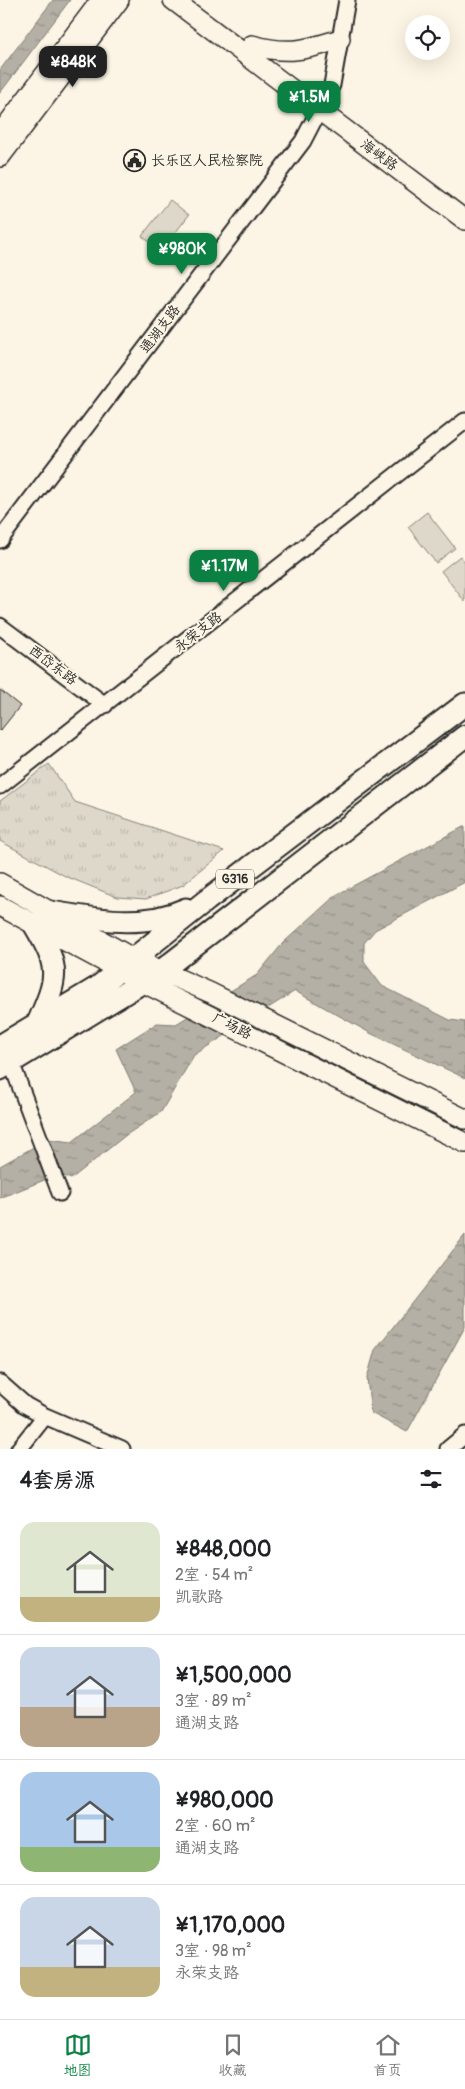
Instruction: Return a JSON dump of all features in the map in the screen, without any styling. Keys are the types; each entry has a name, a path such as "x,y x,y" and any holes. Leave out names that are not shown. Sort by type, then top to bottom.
{"highway":[{"name":"G316","path":"4,1059 38,1023 98,987 207,900 465,704"},
{"name":"G316","path":"4,1059 153,977 465,736"},
{"path":"38,1023 54,982 54,965 42,918 129,922 150,920 173,915 207,900"}],"main road":[{"path":"0,134 101,0"},
{"path":"0,157 119,0"},
{"name":"海峡路","path":"173,0 465,205"},
{"name":"海峡路","path":"192,0 252,45 322,105 465,220"},
{"path":"252,45 274,51 290,52 308,50 340,39"},
{"name":"广场路","path":"0,883 42,918 153,977 191,1006 465,1143"},
{"name":"广场路","path":"0,906 42,918"},
{"name":"广场路","path":"153,977 211,993 465,1119"}],"street":[{"name":"通湖支路","path":"0,540 303,141 332,85 347,0"},
{"name":"永荣支路","path":"0,786 465,421"},
{"name":"西岱东路","path":"0,626 105,704"},
{"path":"4,1059 60,1193"},
{"path":"0,1384 25,1405 45,1416 122,1449"},
{"path":"19,1449 45,1416"},
{"path":"448,1449 465,1435"}],"green space":[{"path":"170,200 189,215 161,251 142,236"},
{"path":"427,512 455,548 436,563 408,527"},
{"path":"460,556 465,562 465,602 441,571"},
{"path":"49,764 75,802 224,851 183,885 146,899 117,897 65,876 0,841 0,801"}],"water":[{"path":"53,0 70,0 0,93 0,70"},
{"path":"465,826 465,882 375,930 364,943 364,962 382,986 450,1020 465,1022 465,1078 370,1033 295,991 194,1055 161,1112 126,1135 71,1179 59,1174 0,1198 0,1166 48,1139 72,1142 136,1092 116,1049 157,1023 176,1024 257,975 283,943 336,895"},
{"path":"465,1235 465,1327 407,1432 371,1413 367,1378 375,1350"}],"building":[{"path":"0,690 20,706 0,731"}],"place":[{"name":"长乐区人民检察院","path":"135,160"}]}
